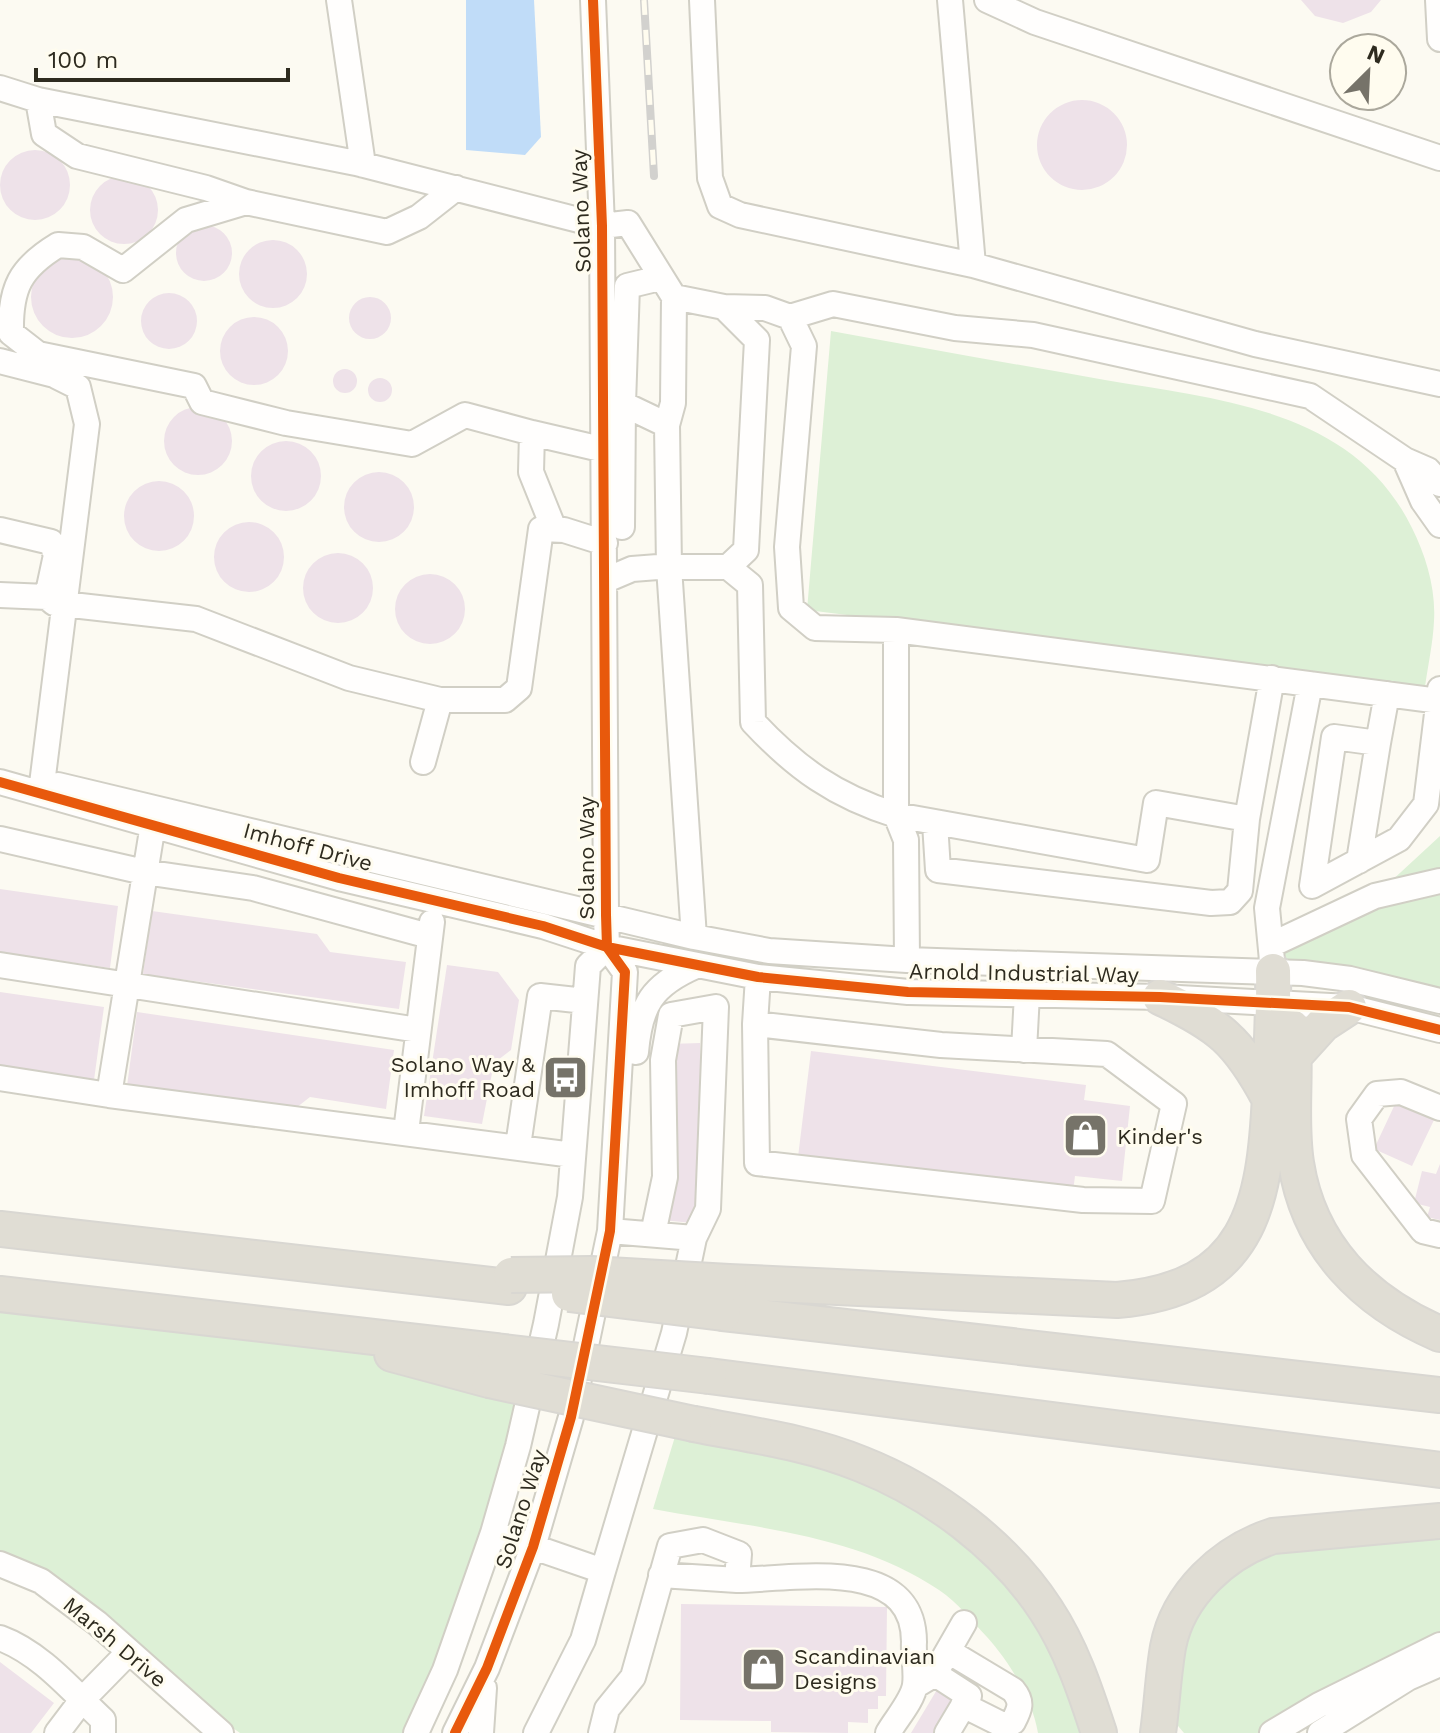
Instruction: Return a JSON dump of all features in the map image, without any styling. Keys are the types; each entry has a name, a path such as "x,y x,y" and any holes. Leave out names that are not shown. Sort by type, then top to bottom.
{"highway":[{"path":"1277,980 1295,1055 1296,1163 1307,1203 1331,1253 1365,1291 1401,1318 1440,1334"},
{"path":"726,1298 1117,1300 1154,1297 1191,1284 1214,1268 1233,1248 1250,1221 1263,1182 1277,980"},
{"path":"1160,997 1206,1018 1236,1045 1270,1099"},
{"path":"1295,1055 1323,1024 1349,1007"},
{"path":"0,1229 432,1279 510,1281 726,1298 1440,1395"},
{"path":"0,1294 331,1333 432,1368 492,1366 709,1376 1440,1470"},
{"path":"492,1366 694,1424 810,1447 861,1463 923,1496 990,1546 1046,1610 1079,1671 1099,1733"},
{"path":"1184,1733 1160,1720 1168,1645 1175,1623 1189,1598 1208,1575 1240,1550 1275,1536 1440,1521"}],"street":[{"path":"339,0 363,165"},
{"name":"Solano Way","path":"455,1733 487,1668 533,1547 571,1417 610,1231 625,972 607,947 614,577 605,543 605,450 614,403 615,286 602,226 593,0"},
{"path":"702,0 710,178 720,206 740,215 973,265 1255,344 1440,384"},
{"path":"950,0 973,265"},
{"path":"987,0 1035,22 1440,158"},
{"path":"1438,0 1440,39"},
{"path":"0,88 38,100 363,165 602,226 628,223 667,287 673,403 667,425 669,567 694,937"},
{"path":"38,100 44,134 77,156 206,188 246,202 387,232 419,217 456,188"},
{"path":"246,202 186,220 123,270 83,247 58,245 25,270 10,301 11,333 38,354 194,386 202,402 286,423 412,444 465,415 605,450"},
{"path":"615,286 667,287 724,307 765,308 790,317 833,304 955,328 1033,335 1310,396 1405,460 1428,470 1440,484"},
{"path":"724,307 757,340 746,550 728,567"},
{"path":"790,317 804,346 787,547 791,608 815,628 896,630 1387,694 1439,697 1426,804 1399,839 1312,886 1334,737 1378,743"},
{"path":"0,361 54,375 78,387 87,424 56,601"},
{"path":"667,425 614,403 614,577 632,569 728,567 750,585 753,722 791,762 862,804 896,815 1147,860 1156,803 1247,819"},
{"path":"532,433 531,472 554,529"},
{"path":"1405,460 1423,501 1440,525"},
{"path":"751,467 793,477"},
{"path":"0,595 196,619 349,678 440,700 505,700 519,688 541,529 554,529 605,543"},
{"path":"0,530 51,542 56,555 56,601 41,792"},
{"path":"896,630 896,815 906,840 907,960"},
{"path":"935,823 938,870 1211,903 1230,902 1240,891 1247,819 1272,678"},
{"path":"1277,980 1267,908 1310,684"},
{"path":"1359,861 1387,694"},
{"path":"423,762 440,700"},
{"name":"Imhoff Drive","path":"0,782 41,792 57,785 339,878 543,926 607,947"},
{"path":"109,1095 154,816"},
{"name":"Imhoff Drive","path":"154,816 606,915"},
{"path":"0,839 144,872 253,888 429,936"},
{"path":"1277,980 1375,896 1440,881"},
{"path":"406,1132 436,900"},
{"name":"Arnold Industrial Way","path":"606,915 694,937 769,951 1277,980 1350,979 1440,1001"},
{"name":"Solano Way","path":"416,1733 445,1670 493,1533 518,1446 546,1324 570,1197 588,966 607,947"},
{"name":"Arnold Industrial Way","path":"607,947 758,977 908,992 1160,997 1277,980 1349,1007 1440,1030"},
{"path":"0,965 418,1030"},
{"path":"613,1170 627,1150 638,1021 651,997 671,977 696,966"},
{"path":"755,1024 941,1045 1107,1054 1174,1104 1152,1201 1083,1200 757,1163 755,1024 758,977"},
{"path":"1024,1050 1027,994"},
{"path":"518,1146 540,996 585,1001"},
{"path":"536,1733 583,1640 674,1333 694,1238 708,1209 716,1007 671,1015 663,1060 665,1177 653,1234"},
{"path":"0,1078 573,1155"},
{"path":"1440,1108 1401,1092 1377,1094 1359,1119 1364,1155 1423,1231 1440,1235"},
{"path":"610,1231 694,1238"},
{"path":"493,1533 603,1571"},
{"path":"601,1733 607,1709 633,1677 670,1546 703,1540 739,1554 737,1580"},
{"name":"Marsh Drive","path":"0,1564 41,1581 97,1623 221,1733"},
{"path":"661,1575 737,1580 855,1578 893,1592 907,1606 914,1622 925,1680"},
{"path":"888,1733 948,1651 964,1623"},
{"path":"0,1638 18,1645 82,1700 103,1720 103,1733"},
{"path":"1272,1733 1319,1705 1440,1645"},
{"path":"948,1651 1013,1690 1021,1707 1013,1722 1003,1725 963,1705"},
{"path":"57,1733 82,1700 128,1653"},
{"path":"1320,1733 1408,1678 1440,1664"},
{"path":"481,1733 480,1711 487,1668"},
{"path":"925,1680 969,1696 947,1733"}],"green space":[{"path":"831,331 1238,404 1320,434 1356,457 1387,488 1417,539 1429,573 1434,609 1425,687 807,610"},
{"path":"1440,836 1440,1001 1273,971 1273,944 1375,896"},
{"path":"0,1294 331,1333 535,1390 416,1733 240,1733 0,1564"},
{"path":"680,1420 810,1447 990,1546 1099,1733 1038,1733 1025,1694 996,1647 952,1601 907,1571 873,1556 801,1535 653,1509"},
{"path":"1440,1521 1440,1645 1272,1733 1184,1733 1162,1707 1168,1645 1230,1557"}],"water":[{"path":"466,0 534,0 541,137 525,155 466,150"}],"building":[{"path":"1301,0 1381,0 1371,12 1343,23 1315,16"},
{"path":"1082,100 1099,103 1114,113 1124,128 1127,145 1124,162 1114,177 1099,187 1082,190 1065,187 1050,177 1040,162 1037,145 1040,128 1050,113 1065,103"},
{"path":"35,150 54,156 64,166 70,185 64,204 54,214 35,220 16,214 6,204 0,185 6,166 16,156"},
{"path":"124,176 137,178 148,186 156,197 156,223 148,234 137,242 124,244 111,242 100,234 92,223 90,210 92,197 100,186 111,178"},
{"path":"204,225 224,233 232,253 224,273 204,281 184,273 176,253 184,233"},
{"path":"266,240 280,240 292,245 302,255 307,274 302,293 292,303 280,308 266,308 254,303 244,293 239,281 239,267 244,255 254,245"},
{"path":"72,256 88,260 101,268 109,281 113,297 109,313 101,326 88,334 72,338 56,334 43,326 35,313 31,297 35,281 43,268 56,260"},
{"path":"169,293 189,301 197,321 189,341 169,349 149,341 141,321 149,301"},
{"path":"370,297 385,303 391,318 385,333 370,339 355,333 349,318 355,303"},
{"path":"261,317 282,332 288,351 286,364 278,375 261,385 247,385 230,375 222,364 220,344 230,327 241,319"},
{"path":"345,369 353,373 357,381 353,389 345,393 337,389 333,381 337,373"},
{"path":"380,378 388,382 392,390 388,398 380,402 372,398 368,390 372,382"},
{"path":"198,407 211,409 222,417 230,428 230,454 222,465 211,473 198,475 185,473 174,465 166,454 164,441 166,428 174,417 185,409"},
{"path":"286,441 305,447 315,457 321,476 315,495 305,505 286,511 267,505 257,495 251,476 257,457 267,447"},
{"path":"379,472 398,478 408,488 414,507 408,526 398,536 379,542 360,536 350,526 344,507 350,488 360,478"},
{"path":"159,481 178,487 188,497 194,516 188,535 178,545 159,551 140,545 130,535 124,516 130,497 140,487"},
{"path":"249,522 268,528 278,538 284,557 278,576 268,586 249,592 230,586 220,576 214,557 220,538 230,528"},
{"path":"338,553 357,559 367,569 373,588 367,607 357,617 338,623 319,617 309,607 303,588 309,569 319,559"},
{"path":"430,574 449,580 459,590 465,609 459,628 449,638 430,644 411,638 401,628 395,609 401,590 411,580"},
{"path":"0,889 118,906 110,968 0,952"},
{"path":"152,911 317,934 330,952 406,962 399,1009 143,974"},
{"path":"447,965 498,972 519,1000 511,1050 494,1063 482,1124 424,1116"},
{"path":"0,992 104,1007 94,1080 0,1067"},
{"path":"137,1012 394,1050 386,1109 310,1097 292,1111 127,1086"},
{"path":"700,1043 702,1162 692,1223 662,1220 669,1044"},
{"path":"811,1051 1086,1085 1084,1100 1130,1106 1122,1181 1075,1176 1073,1191 798,1157"},
{"path":"1396,1102 1434,1120 1412,1166 1374,1149"},
{"path":"1440,1164 1440,1220 1427,1217 1430,1207 1414,1203 1422,1171 1436,1174"},
{"path":"681,1604 887,1607 886,1696 878,1696 878,1709 868,1709 868,1723 848,1722 848,1733 771,1732 771,1721 680,1720"},
{"path":"0,1662 54,1703 31,1733 0,1733"},
{"path":"938,1688 955,1698 934,1733 911,1733"}],"railway":[{"path":"644,0 654,176"}],"cycle path":[{"path":"455,1733 487,1668 533,1547 571,1417 610,1231 625,972 607,947 602,226 593,0"},
{"path":"0,782 339,878 543,926 607,947 758,977 908,992 1160,997 1349,1007 1440,1030"}],"place":[{"name":"Solano Way & Imhoff Road","path":"566,1077"},
{"name":"Kinder's","path":"1086,1136"},
{"name":"Scandinavian Designs","path":"763,1669"}]}
